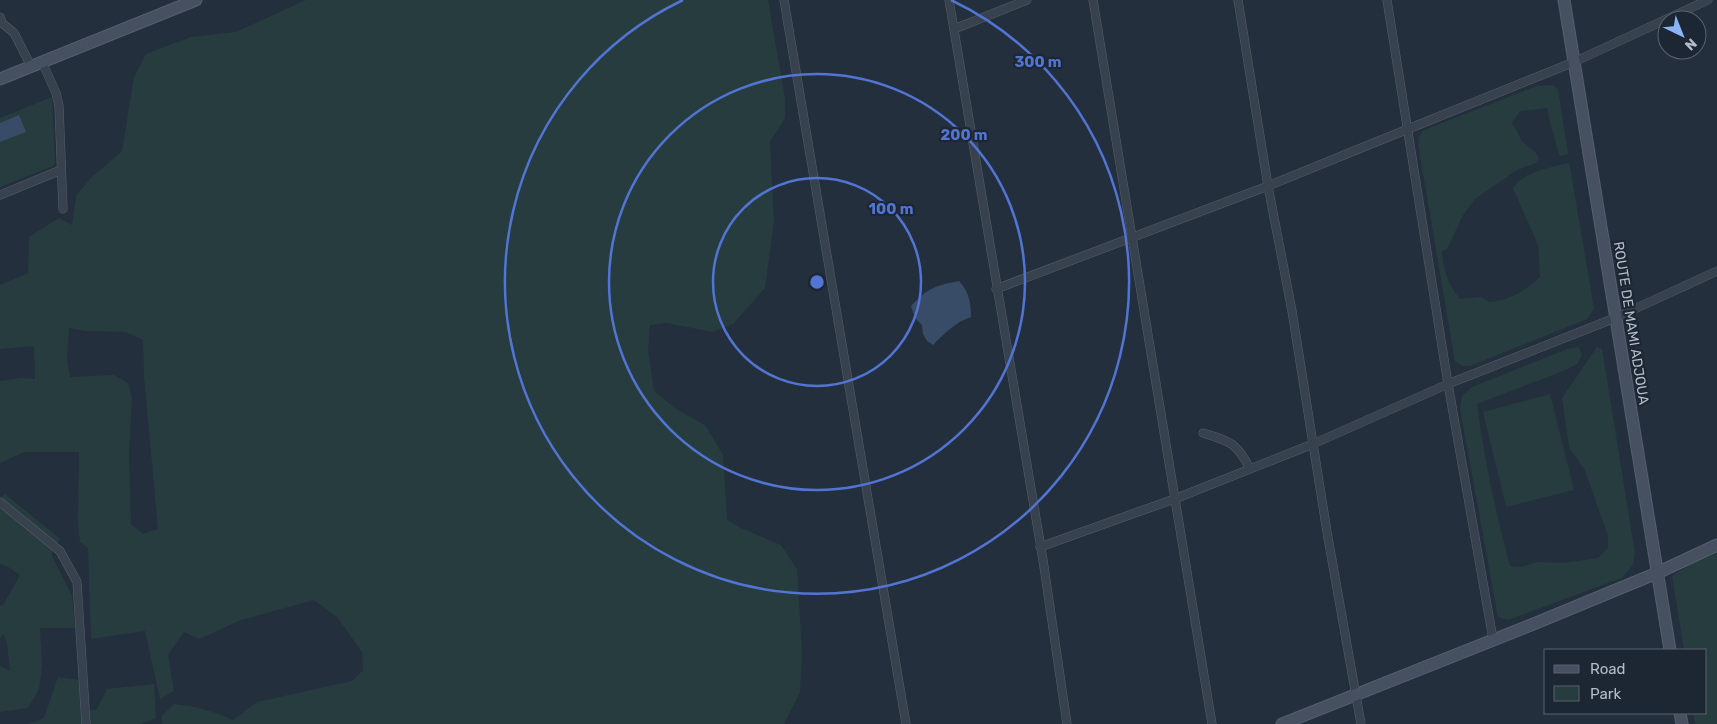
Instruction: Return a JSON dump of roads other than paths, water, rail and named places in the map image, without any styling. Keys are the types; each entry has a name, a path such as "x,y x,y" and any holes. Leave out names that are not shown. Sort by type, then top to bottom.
{"street":[{"path":"0,79 196,0"},
{"path":"784,0 906,724"},
{"path":"949,0 1040,548 1067,724"},
{"path":"954,29 1027,0"},
{"path":"1094,0 1132,238 1177,498 1212,724"},
{"path":"1238,0 1268,186 1292,311 1361,724"},
{"path":"1387,0 1448,384 1493,639"},
{"name":"ROUTE DE MAMI ADJOUA","path":"1564,0 1670,649"},
{"path":"996,289 1268,186 1574,62 1708,0"},
{"path":"0,17 2,23 14,33 56,93 59,106 63,208"},
{"path":"0,195 61,170"},
{"path":"1040,548 1177,498 1313,444 1448,384 1615,318 1717,271"},
{"path":"1203,433 1224,439 1238,448 1250,469"},
{"path":"0,502 60,551 77,582 86,724"},
{"path":"1282,724 1717,546"}],"water":[{"path":"19,115 26,132 0,142 0,123"},
{"path":"959,281 969,298 971,317 955,325 933,345 927,341 923,334 922,325 915,318 911,306 922,295 932,289 943,284"}]}
